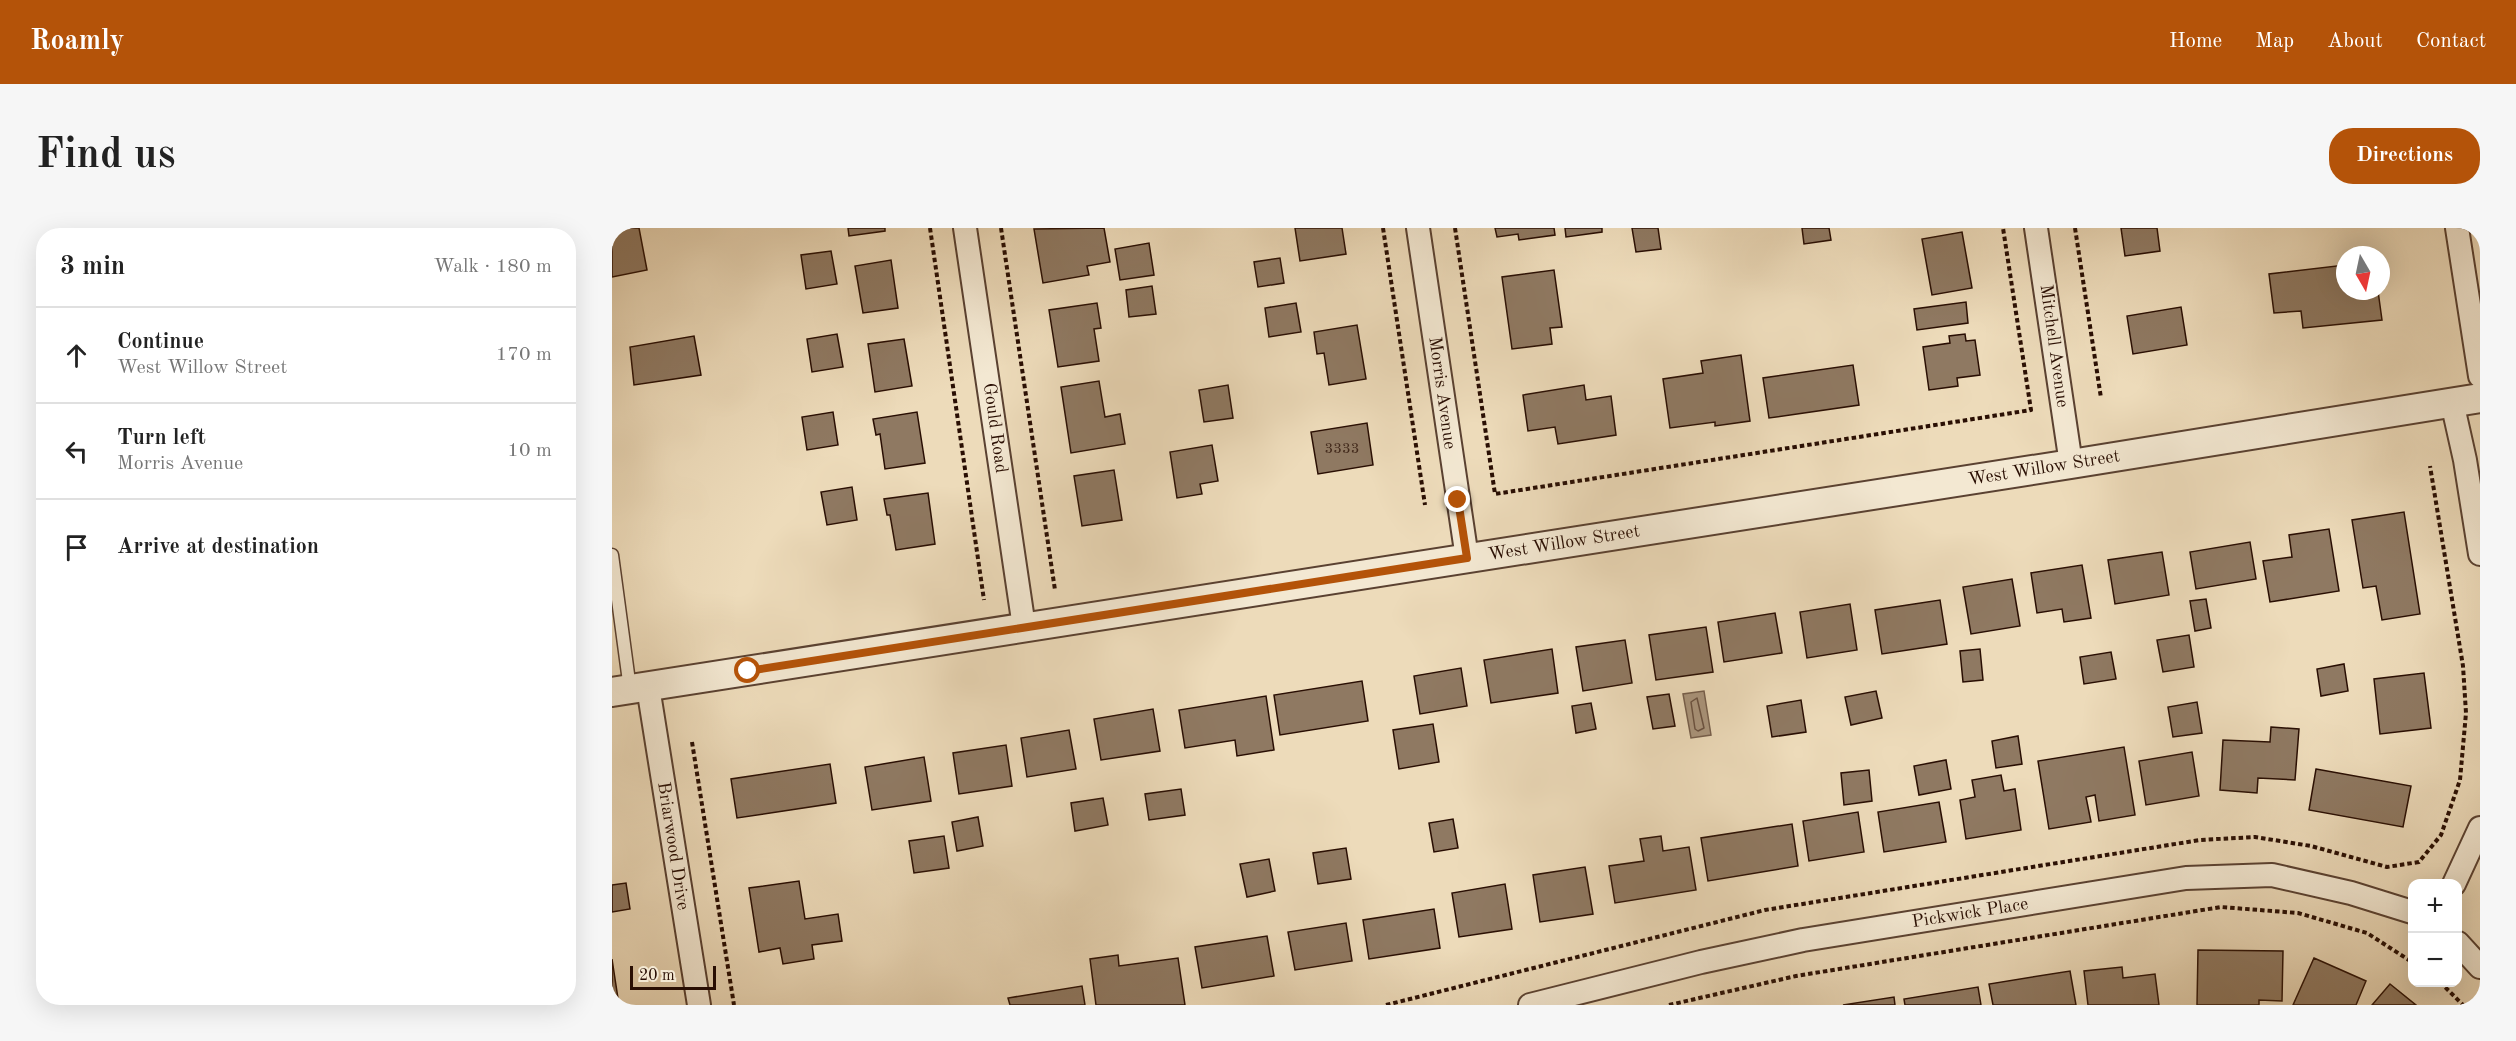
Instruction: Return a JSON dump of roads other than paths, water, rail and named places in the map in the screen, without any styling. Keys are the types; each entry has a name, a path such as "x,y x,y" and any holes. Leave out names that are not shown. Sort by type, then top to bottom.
{"street":[{"name":"Gould Road","path":"965,228 1024,627"},
{"name":"Morris Avenue","path":"1418,228 1467,558"},
{"name":"Mitchell Avenue","path":"2036,228 2071,464"},
{"path":"2457,228 2480,376"},
{"name":"West Willow Street","path":"630,689 2480,398"},
{"path":"2452,402 2465,460 2480,554"},
{"name":"Briarwood Drive","path":"630,689 699,1005"},
{"path":"2456,879 2480,828"},
{"name":"Pickwick Place","path":"1530,1005 1701,962 1803,940 2186,878 2272,875 2351,892 2408,911"},
{"path":"2462,948 2480,967"}],"lane":[{"path":"612,555 630,689"}],"water":[{"path":"1704,691 1711,735 1691,738 1683,694"}]}
